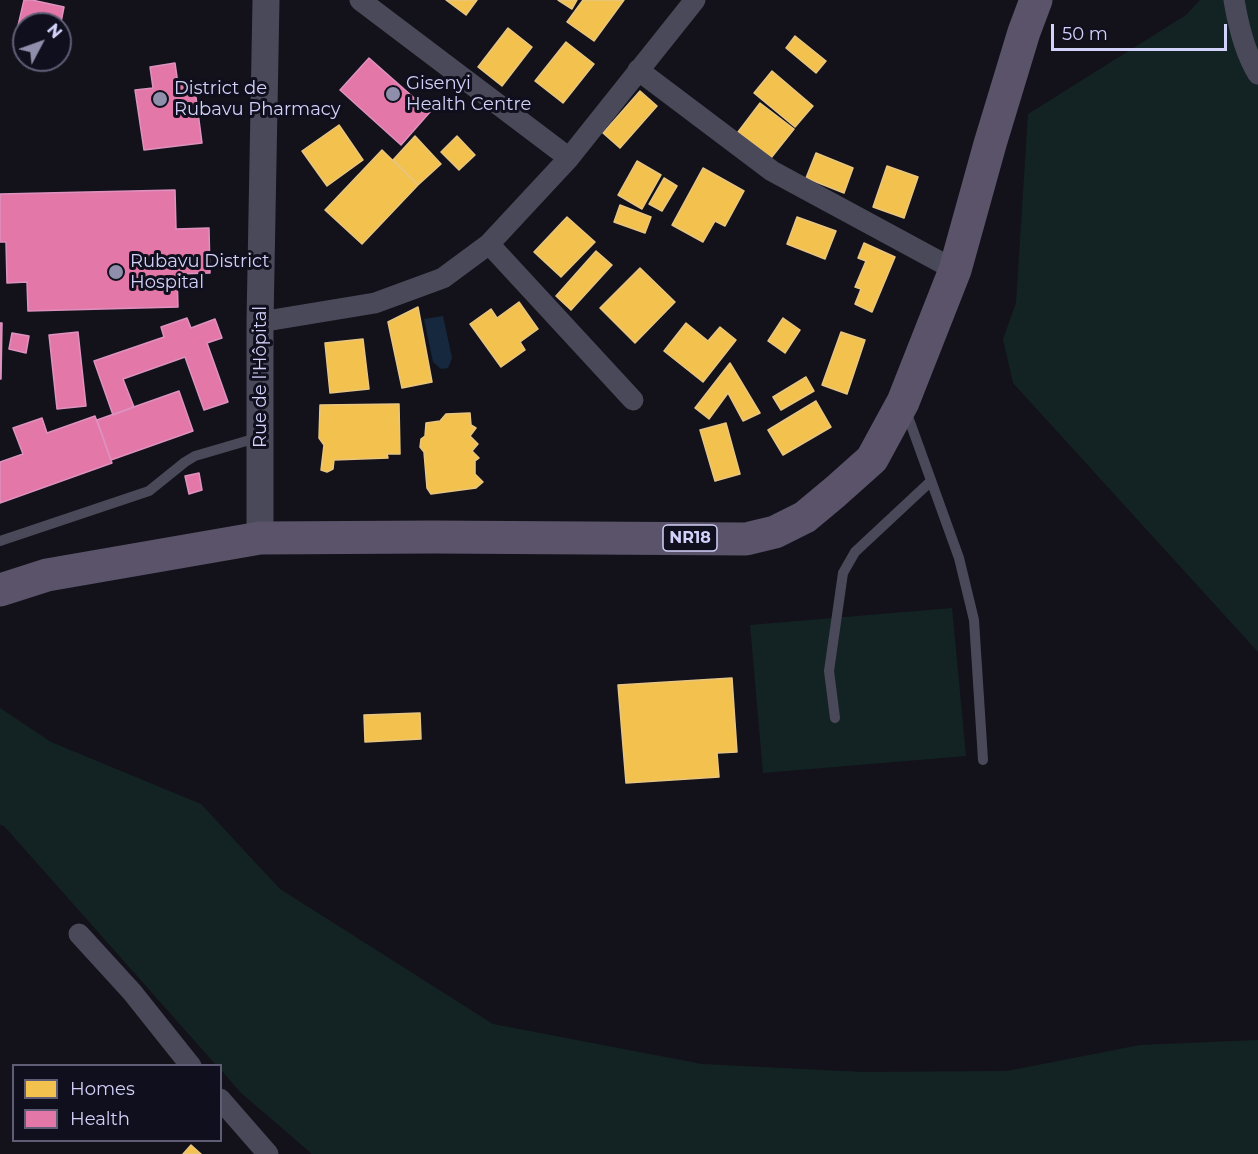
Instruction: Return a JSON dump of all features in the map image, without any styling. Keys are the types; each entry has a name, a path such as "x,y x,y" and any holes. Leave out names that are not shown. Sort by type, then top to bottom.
{"main road":[{"name":"NR18","path":"0,590 47,574 260,538 746,539 775,532 805,517 872,459 903,402 955,270 990,144 1036,0"}],"street":[{"name":"Rue de l'Hôpital","path":"260,538 260,322 266,0"},
{"path":"361,0 569,158"},
{"path":"260,322 375,303 442,278 489,244 569,158 695,0"},
{"path":"1234,0 1237,17 1253,66 1258,74"},
{"path":"638,70 772,171 955,270"},
{"path":"489,244 633,400"},
{"path":"79,934 132,992 189,1064"},
{"path":"222,1101 268,1154"}],"lane":[{"path":"903,402 959,558 974,620 983,760"},
{"path":"0,541 149,491 195,456 260,437"},
{"path":"835,718 829,671 843,573 855,552 930,482"}],"shaded area":[{"path":"1200,0 1258,0 1258,652 1013,383 1003,339 1016,303 1028,114 1186,15"},
{"path":"952,608 966,756 763,773 750,625"},
{"path":"0,708 51,742 201,804 280,889 493,1024 702,1064 864,1072 1007,1071 1140,1045 1258,1040 1258,1154 312,1154 240,1092 222,1071 222,1064 215,1064 4,826 0,825"}],"water":[{"path":"443,316 452,358 448,368 441,369 433,362 424,319"}],"building: Homes":[{"path":"446,0 477,0 466,15"},
{"path":"558,0 577,0 572,9"},
{"path":"583,0 624,0 594,41 567,22"},
{"path":"508,28 532,47 502,86 478,67"},
{"path":"795,36 826,61 816,73 786,48"},
{"path":"566,42 594,64 563,103 535,81"},
{"path":"772,71 813,106 795,127 754,93"},
{"path":"640,91 657,106 620,148 603,133"},
{"path":"760,103 794,129 771,158 738,132"},
{"path":"339,125 363,160 327,186 302,151"},
{"path":"415,136 441,164 418,185 393,160"},
{"path":"457,136 475,155 459,170 441,152"},
{"path":"382,150 418,185 362,244 325,210"},
{"path":"816,153 853,168 844,193 806,178"},
{"path":"637,161 661,175 642,209 618,195"},
{"path":"887,166 918,177 904,218 873,207"},
{"path":"703,168 744,191 725,226 715,221 703,242 672,225"},
{"path":"664,178 677,186 662,211 649,204"},
{"path":"620,205 651,217 645,233 614,222"},
{"path":"567,217 595,242 561,277 534,252"},
{"path":"797,217 836,231 825,259 787,244"},
{"path":"864,243 895,257 872,312 855,304 861,289 855,287 866,261 858,258"},
{"path":"596,251 612,265 571,310 556,296"},
{"path":"640,268 675,302 635,343 600,308"},
{"path":"519,302 538,329 520,342 525,350 501,367 470,324 491,309 497,318"},
{"path":"418,307 432,382 402,388 388,322"},
{"path":"783,318 800,330 785,353 768,341"},
{"path":"686,323 708,341 720,327 736,340 703,382 664,351"},
{"path":"841,332 865,340 847,394 822,385"},
{"path":"363,339 369,389 330,393 325,343"},
{"path":"730,363 760,413 743,421 728,393 709,419 695,408"},
{"path":"806,377 814,391 781,410 773,397"},
{"path":"816,401 831,427 783,455 768,430"},
{"path":"399,404 400,454 387,454 388,458 334,460 333,469 327,472 321,470 324,445 319,438 320,405"},
{"path":"470,413 471,425 476,428 470,436 478,444 472,451 479,458 475,461 475,474 483,482 476,488 431,494 427,488 424,452 420,447 421,439 425,436 426,423 440,421 446,414"},
{"path":"726,423 740,474 715,481 700,430"},
{"path":"732,678 737,752 717,753 719,777 626,783 618,685"},
{"path":"420,713 421,739 365,742 364,715"},
{"path":"191,1145 201,1154 183,1154"}],"building: Health":[{"path":"24,0 64,7 63,12 21,12"},
{"path":"369,58 430,112 401,145 340,90"},
{"path":"175,63 178,84 194,82 202,143 144,150 135,90 153,88 150,67"},
{"path":"175,190 176,229 209,228 210,273 177,274 178,307 28,311 27,282 7,283 6,242 0,242 0,194"},
{"path":"187,318 191,328 215,319 222,338 207,343 228,402 204,410 185,357 123,379 134,407 113,415 94,361 164,337 161,327"},
{"path":"0,323 2,323 1,379 0,379"},
{"path":"78,332 86,406 57,409 49,335"},
{"path":"12,333 29,336 26,353 9,349"},
{"path":"179,391 193,431 111,460 97,420"},
{"path":"95,416 112,463 0,503 0,462 23,454 13,428 42,418 47,433"},
{"path":"199,473 202,490 189,494 185,476"}],"place":[{"name":"Gisenyi Health Centre","path":"393,94"},
{"name":"District de Rubavu Pharmacy","path":"160,99"},
{"name":"Rubavu District Hospital","path":"116,272"}]}
